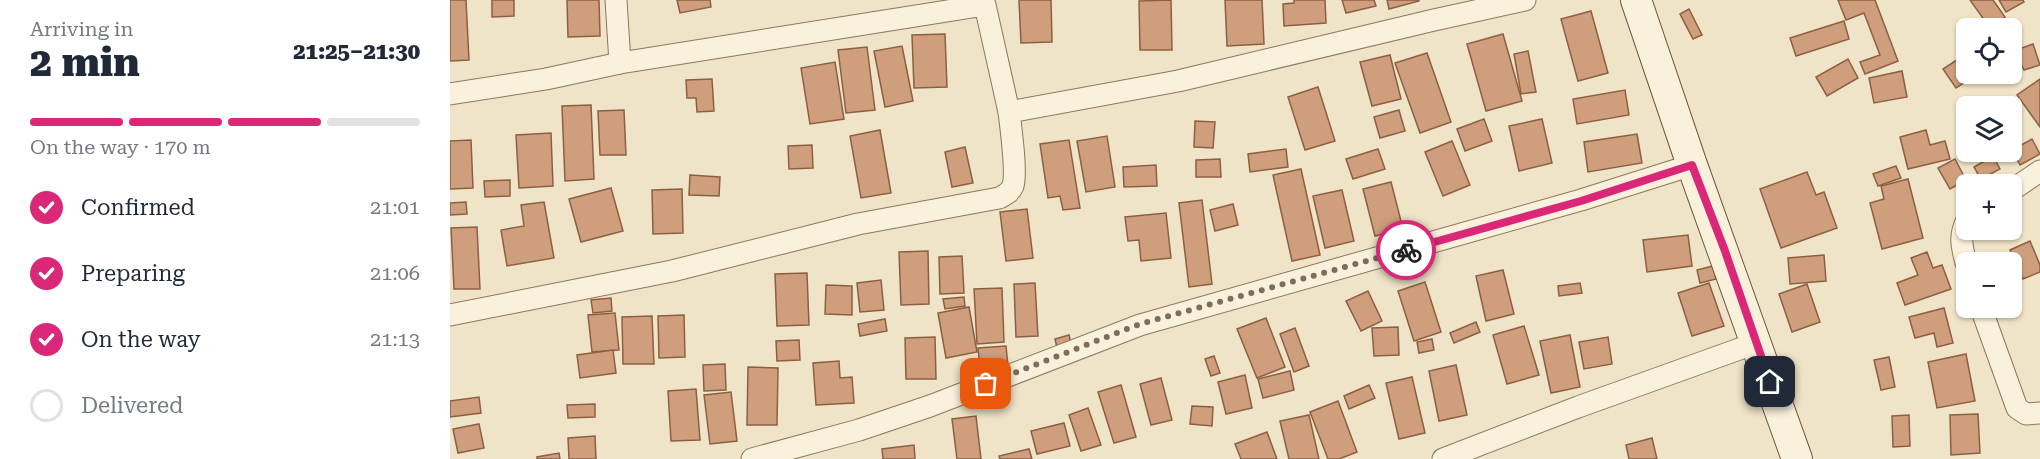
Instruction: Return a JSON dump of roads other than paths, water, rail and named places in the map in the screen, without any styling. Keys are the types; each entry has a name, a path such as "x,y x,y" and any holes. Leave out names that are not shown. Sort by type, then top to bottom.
{"street":[{"path":"616,0 620,63"},
{"path":"1009,112 1187,79 1525,0"},
{"path":"1636,0 1797,459"},
{"path":"450,94 985,2 1009,112 1013,150 1013,185 1008,194 999,198 887,218 672,271 450,315"},
{"path":"752,459 930,406 1140,324 1581,201 1692,165"},
{"path":"2022,183 2040,171"},
{"path":"1985,318 2017,408 2026,414 2040,413"},
{"path":"1443,459 1578,407 1756,343"}]}
